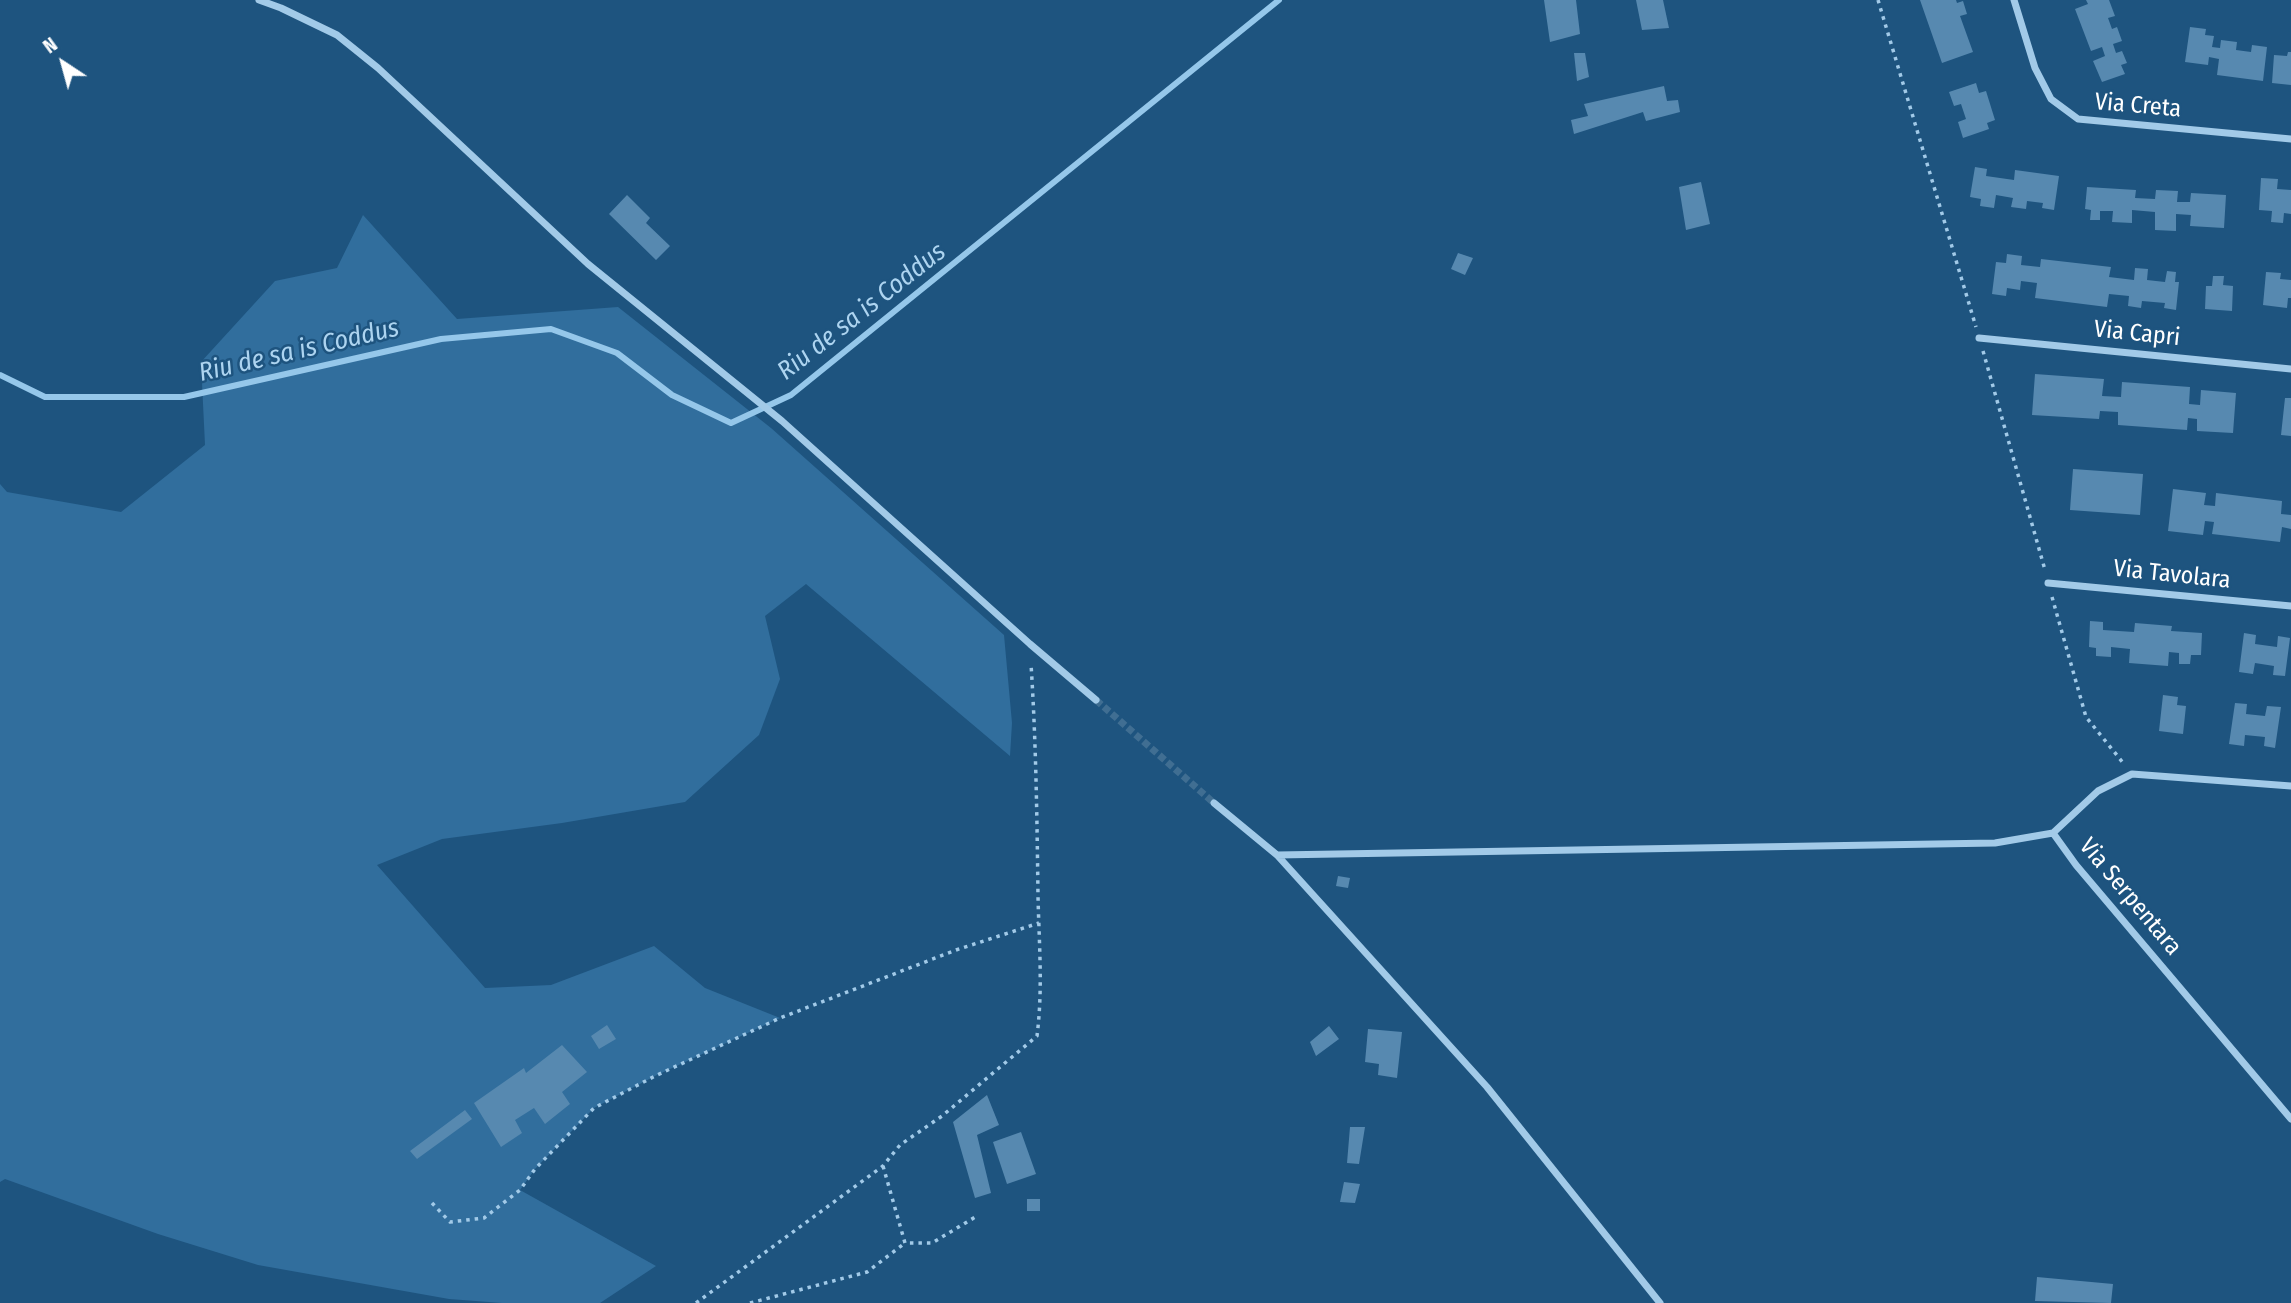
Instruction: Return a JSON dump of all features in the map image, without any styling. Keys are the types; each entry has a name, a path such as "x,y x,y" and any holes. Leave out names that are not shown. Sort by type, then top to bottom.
{"street":[{"path":"259,0 337,35 378,68 588,264 757,400 1096,700"},
{"name":"Via Creta","path":"2014,0 2035,68 2051,99 2078,120 2291,139"},
{"name":"Via Capri","path":"1979,338 2291,369"},
{"name":"Via Tavolara","path":"2048,583 2291,606"},
{"path":"2132,774 2291,786"},
{"name":"Via Serpentara","path":"2132,774 2098,791 2053,833 2076,866 2291,1119"},
{"path":"1214,803 1277,855 1487,1087 1660,1303"},
{"path":"1277,855 1996,842 2053,833"}],"path":[{"path":"1878,0 1979,338 2086,717 2132,774"},
{"path":"696,1303 883,1166 900,1145 942,1116 1037,1035 1041,992 1036,740 1030,644"},
{"path":"432,1203 450,1222 484,1218 520,1191 536,1169 593,1108 780,1018 956,950 1039,923"},
{"path":"883,1166 905,1243"},
{"path":"750,1303 867,1272 905,1243 932,1243 977,1216"}],"shaded area":[{"path":"363,215 457,319 618,307 771,428 1004,635 1012,723 1010,756 806,584 765,616 780,679 759,735 685,802 562,823 442,839 377,865 485,988 551,985 654,946 705,988 780,1018 655,1076 594,1108 535,1169 520,1190 656,1266 600,1303 502,1303 449,1299 258,1265 158,1234 5,1179 0,1182 0,484 7,492 121,512 205,445 201,362 275,281 337,268"}],"building":[{"path":"1544,0 1576,0 1580,34 1550,42"},
{"path":"1636,0 1663,0 1669,28 1642,30"},
{"path":"1920,0 1956,0 1957,3 1963,1 1967,14 1960,16 1973,52 1942,63"},
{"path":"2086,0 2109,0 2115,16 2108,18 2112,29 2117,27 2122,41 2113,44 2116,53 2122,51 2127,63 2121,65 2125,74 2102,82 2093,61 2105,56 2102,47 2091,51 2075,9 2088,4"},
{"path":"2190,27 2206,29 2205,35 2214,36 2212,47 2220,48 2221,40 2237,42 2236,50 2251,52 2252,45 2267,47 2263,81 2217,75 2219,59 2209,57 2208,65 2185,62"},
{"path":"2288,52 2291,52 2291,85 2272,83 2274,55 2287,56"},
{"path":"1574,53 1585,53 1589,77 1577,81"},
{"path":"1976,83 1979,93 1986,91 1995,120 1987,123 1989,129 1963,138 1958,122 1966,119 1961,104 1954,106 1949,92"},
{"path":"1664,86 1667,101 1678,100 1680,112 1646,121 1643,112 1574,134 1571,120 1588,116 1584,104"},
{"path":"1975,167 1987,169 1986,176 2014,180 2015,170 2059,176 2054,210 2042,208 2043,203 2027,201 2026,209 2011,207 2013,198 1996,195 1994,208 1980,206 1981,199 1970,197"},
{"path":"2261,178 2278,179 2277,189 2291,190 2291,214 2284,213 2283,223 2271,222 2272,211 2259,210"},
{"path":"1701,182 1710,224 1686,230 1679,187"},
{"path":"2087,187 2136,190 2135,198 2155,199 2156,190 2178,191 2177,202 2190,202 2191,193 2226,195 2224,228 2190,226 2191,215 2176,214 2176,231 2155,230 2155,212 2132,210 2132,223 2112,222 2113,211 2100,211 2100,220 2090,220 2091,210 2085,209"},
{"path":"627,195 650,218 646,223 670,246 656,260 609,214"},
{"path":"1458,253 1473,258 1465,275 1451,269"},
{"path":"2007,254 2022,256 2021,265 2040,267 2041,259 2111,267 2109,277 2134,280 2135,268 2148,269 2147,280 2165,282 2167,271 2176,272 2175,282 2179,282 2176,310 2164,308 2165,303 2142,301 2141,308 2128,306 2129,296 2109,294 2107,307 2035,298 2037,283 2021,281 2020,290 2007,288 2006,296 1992,294 1996,262 2006,263"},
{"path":"2266,272 2281,273 2280,279 2291,280 2291,298 2288,298 2287,308 2263,305"},
{"path":"2213,276 2224,276 2223,285 2233,286 2232,311 2205,309 2206,286 2212,286"},
{"path":"2035,374 2104,379 2102,396 2121,397 2122,382 2190,387 2189,404 2200,405 2201,390 2236,393 2233,433 2197,431 2197,419 2188,418 2187,430 2118,425 2118,412 2100,411 2099,419 2032,415"},
{"path":"2285,398 2291,398 2291,436 2281,435"},
{"path":"2073,469 2143,474 2140,515 2070,510"},
{"path":"2173,489 2206,493 2204,505 2215,506 2216,493 2282,501 2281,514 2291,515 2291,529 2282,527 2280,542 2212,534 2214,522 2205,521 2203,535 2168,531"},
{"path":"2090,621 2103,622 2103,630 2134,632 2135,623 2172,626 2171,631 2202,633 2201,655 2191,655 2190,664 2179,664 2179,653 2169,652 2168,666 2129,663 2130,649 2111,647 2111,657 2096,656 2096,648 2089,647"},
{"path":"2244,633 2256,635 2255,644 2277,647 2278,636 2290,638 2285,676 2273,675 2274,666 2255,663 2253,674 2239,672"},
{"path":"2163,695 2178,697 2177,705 2186,706 2183,734 2159,731"},
{"path":"2235,703 2247,704 2246,714 2265,716 2267,706 2281,707 2275,748 2264,746 2265,737 2245,735 2244,746 2229,744"},
{"path":"1338,876 1350,878 1348,888 1336,886"},
{"path":"607,1025 616,1039 599,1049 591,1036"},
{"path":"1329,1026 1339,1039 1316,1056 1310,1042"},
{"path":"1368,1029 1402,1032 1397,1078 1378,1075 1379,1064 1365,1062"},
{"path":"562,1045 587,1072 562,1092 570,1104 545,1124 534,1108 515,1120 522,1133 501,1147 474,1103 524,1068 526,1073"},
{"path":"987,1095 999,1125 977,1135 991,1193 975,1198 953,1122"},
{"path":"465,1110 472,1119 417,1159 410,1151"},
{"path":"1350,1127 1365,1127 1359,1164 1347,1163"},
{"path":"1021,1132 1036,1174 1007,1184 993,1142"},
{"path":"1344,1182 1360,1184 1355,1203 1340,1202"},
{"path":"1027,1199 1040,1199 1040,1211 1027,1211"},
{"path":"2037,1277 2113,1284 2111,1303 2035,1301"}],"waterway":[{"name":"Riu de sa is Coddus","path":"0,375 45,397 184,397 441,339 551,329 617,353 672,395 731,423 791,395 1279,0"}],"tunnel":[{"path":"1096,700 1214,803"}]}
